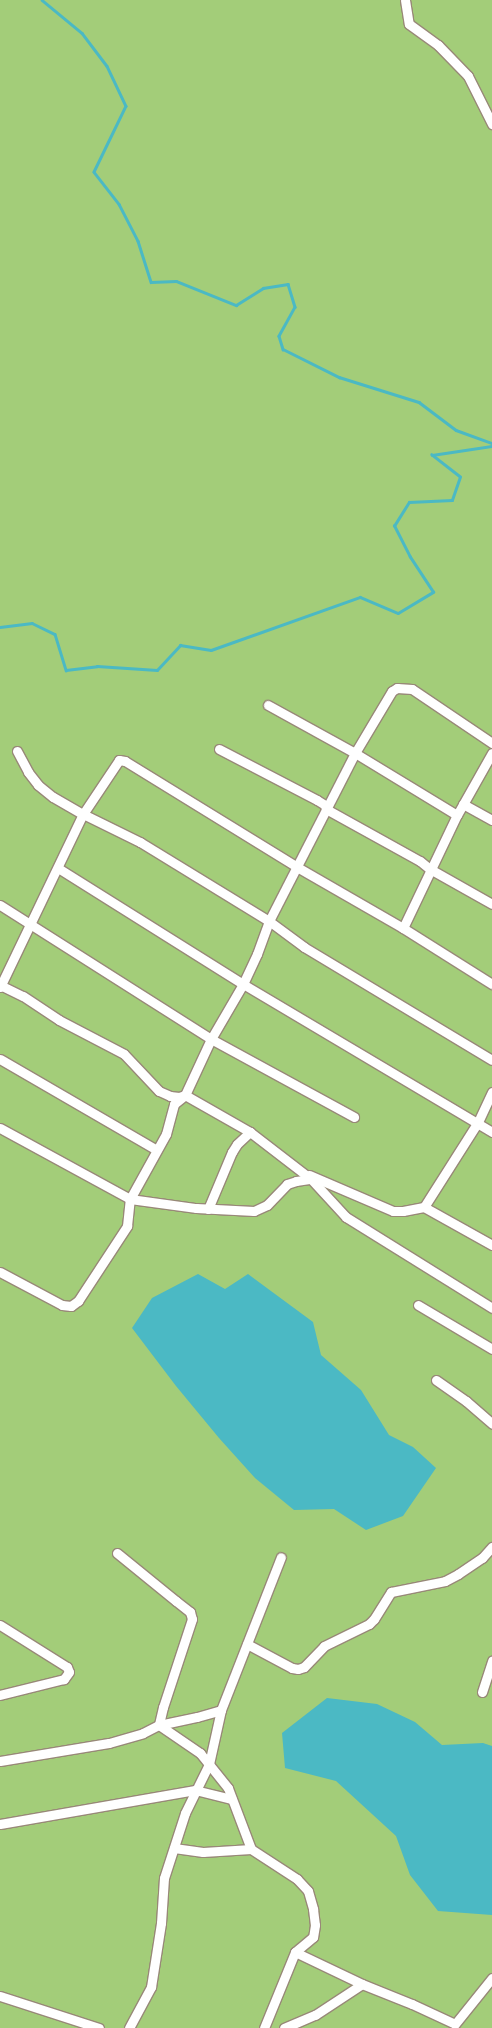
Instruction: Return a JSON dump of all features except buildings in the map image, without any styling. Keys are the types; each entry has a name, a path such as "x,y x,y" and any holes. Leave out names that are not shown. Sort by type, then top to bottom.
{"street":[{"path":"405,0 410,24 438,45 468,76 492,124"},
{"path":"0,1272 62,1305 71,1306 78,1301 127,1226 130,1199 166,1134 174,1104 185,1095 212,1039 257,954 269,921 326,809 355,753 392,691 397,688 412,689 492,743"},
{"path":"268,706 355,753 457,815"},
{"path":"220,748 317,800 325,805 326,809 420,861 430,869 492,904"},
{"path":"17,751 28,772 38,785 53,797 83,814 140,842 269,921 304,947 492,1060"},
{"path":"403,928 457,815 492,753"},
{"path":"492,984 403,928 297,867 125,761 119,760 83,814 32,924 0,986 23,996 65,1023 124,1054 160,1090 170,1096 180,1097 185,1095 250,1132 298,1171 311,1179 346,1217 492,1308"},
{"path":"463,804 492,820"},
{"path":"58,868 242,984 478,1122 492,1132"},
{"path":"0,904 212,1039 354,1117"},
{"path":"0,1059 157,1150"},
{"path":"424,1207 478,1122 492,1092"},
{"path":"0,1128 130,1199 208,1209 254,1211 261,1209 287,1184 311,1179"},
{"path":"208,1209 232,1152 237,1144 250,1132"},
{"path":"298,1171 393,1211 403,1212 424,1207 492,1245"},
{"path":"418,1305 492,1349"},
{"path":"436,1380 466,1401 492,1424"},
{"path":"248,1644 292,1668 298,1669 304,1667 324,1646 369,1624 374,1619 391,1592 445,1581 476,1562 492,1547"},
{"path":"117,1553 190,1612 192,1618 163,1707 159,1725"},
{"path":"129,2028 151,1987 162,1923 164,1878 185,1813 209,1764 221,1710 281,1557"},
{"path":"0,1625 67,1667 69,1672 64,1679 0,1694"},
{"path":"482,1692 492,1661"},
{"path":"0,1761 109,1743 143,1733 159,1725 221,1710"},
{"path":"159,1725 200,1753 228,1788 251,1849 297,1879 308,1891 315,1924 313,1937 296,1952 264,2028"},
{"path":"0,1824 195,1790 232,1799"},
{"path":"174,1848 203,1852 251,1849"},
{"path":"296,1952 362,1984 412,2004 454,2026 492,1978"},
{"path":"284,2028 315,2015 362,1984"},
{"path":"0,1996 99,2028"}],"green space":[{"path":"0,0 492,0 492,2028 0,2028"}],"water":[{"path":"198,1274 225,1289 248,1274 313,1322 321,1355 361,1390 389,1435 413,1447 436,1468 403,1516 366,1530 334,1509 294,1510 255,1478 219,1438 176,1386 132,1328 152,1298"},
{"path":"327,1698 377,1704 415,1722 442,1745 483,1743 492,1746 492,1915 438,1911 410,1875 396,1836 336,1781 285,1768 282,1733"}],"waterway":[{"path":"42,0 82,33 107,66 126,106 94,172 119,204 138,241 151,282 176,281 236,305 263,288 288,284 295,307 279,336 283,349 339,377 419,402 456,430 492,443"},
{"path":"0,627 32,623 55,634 66,670 97,666 157,670 180,645 211,650 360,597 398,613 433,592 410,557 394,526 409,502 452,500 460,477 432,455 492,446"}]}
